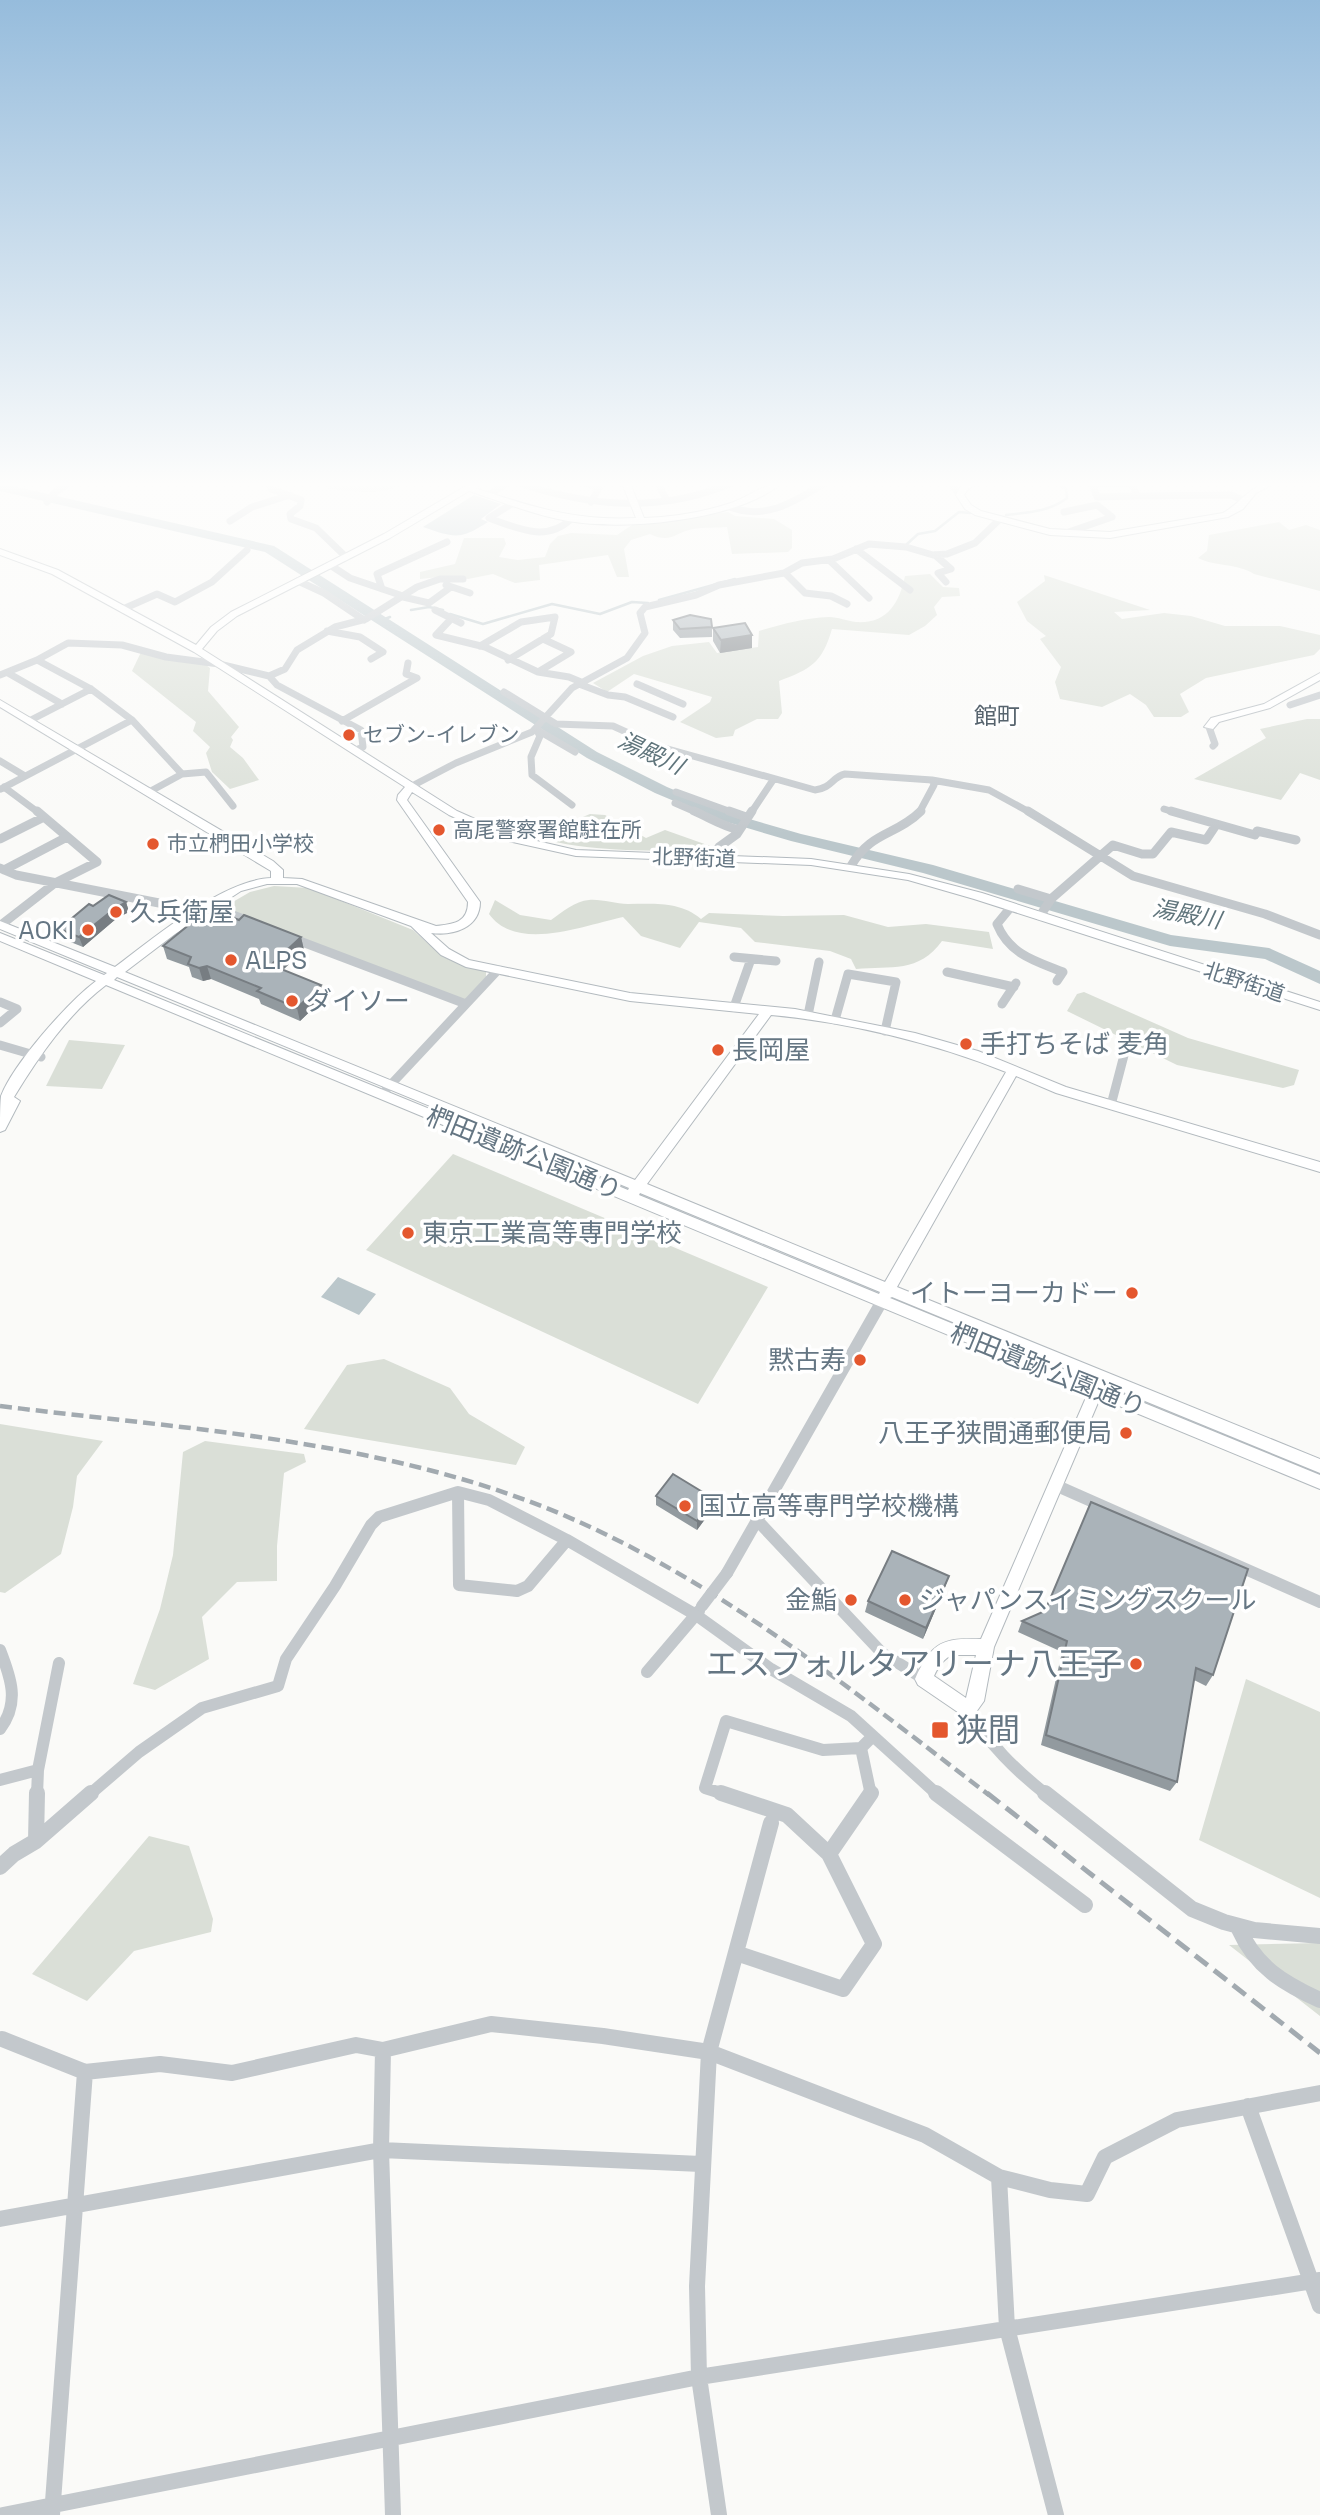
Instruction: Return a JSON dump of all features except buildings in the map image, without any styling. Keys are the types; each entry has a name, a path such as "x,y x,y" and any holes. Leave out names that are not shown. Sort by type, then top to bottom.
{"street":[{"name":"北野街道","path":"107,600 197,650 475,825 533,845 594,855 811,862 855,857 909,877 1011,907 1046,906 1320,1006"},
{"path":"123,609 143,600"},
{"path":"197,650 214,629 229,617 261,600"},
{"path":"336,600 365,619"},
{"path":"269,676 285,669 297,650 327,631 365,619 394,600"},
{"path":"0,1108 37,1056 111,977 204,909 237,889 277,880 310,883 417,926 435,930 457,928 470,919 475,907 402,801 403,795 412,786 456,763 538,729 544,718 580,683 629,656 645,633 640,613 645,607 673,600"},
{"path":"840,600 847,604"},
{"path":"435,610 461,623"},
{"path":"469,653 522,622 555,617 551,634 508,660"},
{"path":"451,619 436,635 479,646 538,673 569,677 608,695 625,697 673,717"},
{"path":"327,631 360,637 383,652 371,659"},
{"path":"538,673 571,652 543,639"},
{"path":"4,674 37,660 61,645 77,643 122,645 166,657 219,664 269,676 277,685 360,730 363,747 356,750"},
{"path":"37,660 91,690 132,720 182,774"},
{"path":"342,722 418,678 406,674 408,663"},
{"path":"4,674 62,704"},
{"path":"1290,703 1320,676"},
{"path":"637,684 683,704"},
{"path":"271,698 277,685"},
{"path":"29,721 91,690"},
{"path":"503,692 544,718 569,726 613,726 657,746 773,780 820,790 845,774 932,780 992,792 1043,819 1139,879 1252,910 1320,935"},
{"path":"638,703 654,692"},
{"path":"1213,746 1215,744 1209,727 1214,720 1320,695"},
{"path":"1290,703 1301,707 1299,701"},
{"path":"3,708 269,863 277,870 277,880"},
{"path":"2,788 132,720"},
{"path":"538,729 575,752"},
{"path":"538,729 540,736 531,757 532,775 572,805"},
{"path":"0,761 25,776"},
{"path":"149,792 182,774 206,772 233,806"},
{"path":"710,858 740,829 773,780"},
{"path":"855,857 872,838 918,814 934,785 932,780"},
{"path":"0,925 55,883 97,862 42,818 23,799 2,788"},
{"path":"676,792 746,818"},
{"path":"675,803 713,819 719,825 740,829"},
{"path":"1164,809 1255,835 1257,831 1265,831 1296,840"},
{"path":"0,839 42,818"},
{"path":"1018,889 1046,906 1113,845 1143,855 1156,852 1171,832 1206,840 1216,825"},
{"path":"2,869 66,837"},
{"path":"2,869 16,875 55,883 204,909 270,929"},
{"path":"1011,907 997,924 1004,940 1016,953 1063,972 1057,981"},
{"name":"椚田遺跡公園通り","path":"0,925 111,977"},
{"path":"417,926 452,957 498,970 630,997 808,1015 885,1031 974,1054 1055,1088 1320,1167"},
{"path":"283,934 466,1004"},
{"name":"椚田遺跡公園通り","path":"0,937 111,977 1099,1383 1320,1466"},
{"path":"734,957 776,961"},
{"path":"734,1007 751,959"},
{"path":"808,1015 819,962"},
{"path":"386,1090 498,970"},
{"path":"947,972 1015,984 1002,1004"},
{"path":"835,1020 848,974 896,982 885,1031"},
{"path":"0,1002 17,1009 0,1023"},
{"path":"634,1192 768,1010"},
{"path":"1111,1105 1128,1040"},
{"path":"0,1045 37,1056"},
{"path":"647,1672 727,1573 1013,1070"},
{"path":"0,1127 8,1094"},
{"path":"968,1709 975,1701 986,1647 1099,1383"},
{"name":"椚田遺跡公園通り","path":"1099,1383 1320,1482"},
{"path":"1055,1485 1320,1602"},
{"path":"458,1492 459,1584 517,1591 528,1586 567,1540"},
{"path":"0,1867 14,1854 36,1841 139,1752 202,1708 278,1686 286,1659 335,1586 371,1525 379,1517 458,1492 489,1500 699,1610 771,1669 851,1716 947,1803 1012,1847 1085,1905"},
{"path":"756,1519 882,1653 968,1709 989,1742 1024,1777 1181,1901 1208,1917 1239,1929 1277,1936 1320,1936"},
{"path":"923,1679 934,1655 942,1649 986,1647"},
{"path":"0,1650 14,1687 9,1719 0,1729"},
{"path":"36,1841 38,1770 60,1663"},
{"path":"736,1953 843,1989 874,1944 829,1854 787,1815 705,1787 726,1721 823,1751 861,1748 873,1736"},
{"path":"829,1854 870,1795 861,1748"},
{"path":"0,1780 38,1770"},
{"path":"719,2515 699,2377 697,2286 701,2164 709,2052 771,1823"},
{"path":"1239,1929 1253,1960 1294,1987 1320,2000"},
{"path":"2,2039 85,2073 160,2064 232,2073 356,2045 383,2050 491,2024 709,2052 925,2134 999,2176 1050,2190 1087,2194 1105,2157 1177,2120 1320,2093"},
{"path":"383,2050 381,2150 393,2515"},
{"path":"52,2510 85,2073"},
{"path":"1248,2106 1315,2280 1320,2306"},
{"path":"0,2218 381,2150 701,2164"},
{"path":"999,2176 1007,2328 1056,2515"},
{"path":"3,2515 52,2510 390,2438 699,2377 1315,2280"}],"shaded area":[{"path":"896,600 939,600 934,607 937,615 909,635 832,629 824,650 814,663 779,681 782,713 778,719 757,719 735,730 733,736 716,738 680,722 710,702 712,697 634,674 607,692 593,683 643,656 672,646 709,642 717,653 758,647 759,631 829,617 867,622 884,616"},
{"path":"1121,600 1150,610 1114,612 1122,619 1164,613 1191,616 1225,626 1280,626 1320,635 1320,649 1314,655 1206,678 1180,694 1189,712 1181,717 1154,717 1146,705 1130,694 1102,707 1060,699 1055,682 1061,667 1040,639 1046,636 1027,621 1017,602"},
{"path":"143,648 168,657 201,661 210,668 208,691 239,727 231,737 233,740 230,747 243,758 259,780 230,789 212,772 206,753 210,747 193,731 196,722 132,671"},
{"path":"1307,719 1320,719 1320,780 1300,773 1281,800 1194,779 1266,738 1260,729"},
{"path":"590,814 605,815 646,838 665,830 713,847 706,853 626,850 547,840 554,829"},
{"path":"274,886 309,888 413,930 443,957 486,972 486,977 462,1003 219,910 250,892"},
{"path":"495,900 520,915 551,920 574,905 594,900 675,906 701,919 709,913 844,915 888,927 926,924 989,932 993,949 942,941 933,951 914,963 856,969 851,959 830,951 755,942 741,928 699,922 680,948 641,936 623,917 552,933 516,932 501,926 489,914"},
{"path":"1084,992 1188,1038 1299,1070 1294,1085 1283,1088 1177,1065 1067,1011 1077,994"},
{"path":"69,1040 125,1045 102,1089 46,1086"},
{"path":"453,1154 768,1287 698,1404 366,1250"},
{"path":"338,1277 376,1294 359,1315 321,1297"},
{"path":"384,1359 450,1388 469,1414 525,1447 516,1465 304,1429 347,1365"},
{"path":"0,1424 103,1441 77,1476 73,1507 61,1554 5,1593 0,1592"},
{"path":"205,1441 304,1454 306,1462 284,1473 277,1546 277,1581 237,1582 202,1617 209,1659 155,1690 133,1684 160,1609 173,1555 183,1452"},
{"path":"1246,1679 1320,1712 1320,1898 1199,1840"},
{"path":"149,1836 189,1846 213,1919 211,1932 134,1951 87,2001 32,1974"},
{"path":"1320,1943 1320,2016 1229,1945"}],"waterway":[{"name":"湯殿川","path":"350,600 592,755 661,790 723,816 797,838 927,869 1170,940 1269,954 1320,978"},
{"path":"450,614 483,624 552,604 600,614 632,602 648,603"},
{"path":"411,610 429,607 443,610"},
{"name":"湯殿川","path":"382,620 390,617"}],"railway":[{"path":"0,1406 214,1431 355,1453 425,1469 493,1489 561,1514 619,1541 730,1605 836,1678 989,1795"},
{"path":"987,1793 1320,2053"}],"place":[{"name":"セブン-イレブン","path":"349,735"},
{"name":"高尾警察署館駐在所","path":"439,830"},
{"name":"市立椚田小学校","path":"153,844"},
{"name":"久兵衛屋","path":"116,912"},
{"name":"AOKI","path":"88,930"},
{"name":"ALPS","path":"231,960"},
{"name":"ダイソー","path":"292,1001"},
{"name":"手打ちそば 麦角","path":"966,1044"},
{"name":"長岡屋","path":"718,1050"},
{"name":"東京工業高等専門学校","path":"408,1233"},
{"name":"イトーヨーカドー","path":"1132,1293"},
{"name":"黙古寿","path":"860,1360"},
{"name":"八王子狭間通郵便局","path":"1126,1433"},
{"name":"国立高等専門学校機構","path":"685,1506"},
{"name":"金鮨","path":"851,1600"},
{"name":"ジャパンスイミングスクール","path":"905,1600"},
{"name":"エスフォルタアリーナ八王子","path":"1136,1664"},
{"name":"狭間","path":"940,1730"}],"district":[{"name":"館町","path":"997,716"}]}
